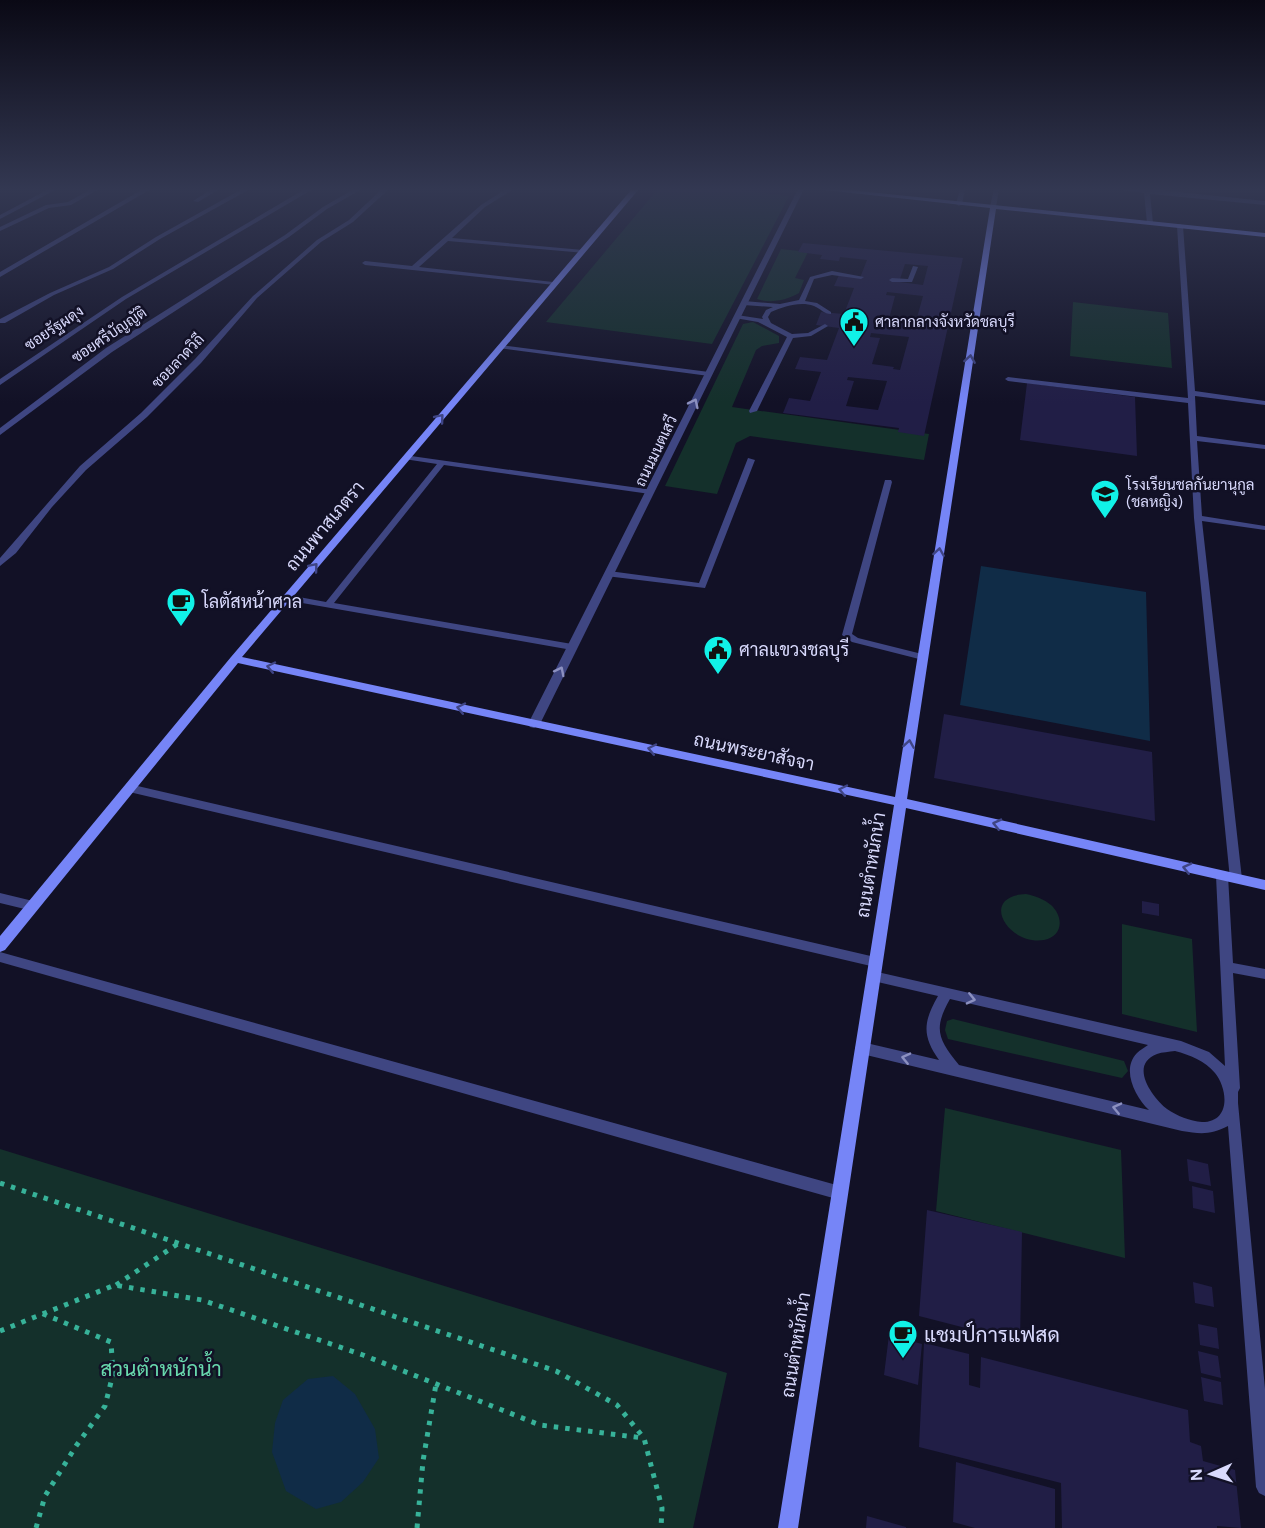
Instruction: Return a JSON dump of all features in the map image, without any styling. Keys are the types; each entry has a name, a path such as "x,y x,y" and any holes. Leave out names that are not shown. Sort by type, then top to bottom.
{"street":[{"path":"0,275 25,260"},
{"path":"2,321 123,260"},
{"name":"ซอยรัฐผดุง","path":"0,383 124,298 188,260"},
{"name":"ซอยศรีบัญญัติ","path":"0,432 109,350 249,260"},
{"name":"ซอยลาดวิถี","path":"0,563 84,468 198,361 255,297 297,260"},
{"path":"414,268 423,260"},
{"name":"ถนนพาสเภตรา","path":"0,946 235,659 575,260"},
{"name":"ถนนมนตเสวี","path":"534,724 765,260"},
{"name":"ถนนตำหนักน้ำ","path":"788,1528 985,260"},
{"path":"365,263 553,284"},
{"name":"ถนนพระยาสัจจา","path":"235,659 900,802 1265,885"}],"lane":[{"path":"1182,260 1198,518 1236,879"},
{"path":"892,280 910,281 915,267"},
{"path":"801,302 812,278 832,273 861,276"},
{"path":"744,303 782,305 801,302 817,305 829,313"},
{"path":"768,322 765,317 768,311 782,305"},
{"path":"737,317 768,322 791,336 809,335 825,326"},
{"path":"753,411 791,336"},
{"path":"500,347 709,374"},
{"path":"1008,379 1265,403"},
{"path":"1192,438 1265,447"},
{"path":"407,457 650,492"},
{"path":"609,574 702,586 751,460"},
{"path":"328,605 442,462"},
{"path":"888,482 847,635 855,640 923,657"},
{"path":"1198,518 1265,528"},
{"path":"288,598 572,647"},
{"path":"129,788 874,969 947,993 1191,1049 1207,1057 1219,1068 1228,1081 1233,1100 1228,1117 1218,1125 1205,1128 1190,1127 862,1048"},
{"path":"1222,876 1233,1100 1265,1487"},
{"path":"0,898 33,906"},
{"path":"0,957 840,1193"},
{"path":"1227,967 1265,975"},
{"path":"947,993 933,1015 932,1032 939,1051 954,1069"},
{"path":"1174,1122 1146,1100 1138,1086 1136,1072 1139,1060 1147,1051 1160,1046 1175,1045"}],"path":[{"path":"0,1183 556,1371 617,1405 644,1438 662,1508 661,1528"},
{"path":"0,1331 115,1285 180,1243"},
{"path":"115,1285 202,1300 363,1355 540,1425 644,1438"},
{"path":"36,1528 45,1496 76,1446 105,1406 113,1374 111,1342 41,1313"},
{"path":"417,1528 423,1461 436,1384"}],"green space":[{"path":"598,260 756,260 712,344 546,322"},
{"path":"776,260 804,260 795,278 804,280 799,293 778,300 757,299"},
{"path":"1073,302 1168,313 1172,368 1070,356"},
{"path":"753,322 779,336 779,343 762,346 756,350 732,407 929,434 924,460 750,436 736,443 717,494 665,486 743,324"},
{"path":"1026,894 1045,901 1055,910 1060,926 1055,935 1044,940 1031,940 1019,936 1010,929 1001,911 1004,903 1012,897"},
{"path":"1122,924 1192,939 1197,1032 1122,1014"},
{"path":"953,1019 1124,1061 1128,1071 1122,1078 948,1039 945,1030 947,1021"},
{"path":"945,1108 1121,1150 1125,1258 936,1211"},
{"name":"สวนตำหนักน้ำ","path":"0,1149 727,1373 693,1528 0,1528"}],"water":[{"path":"981,566 1146,592 1150,741 960,705"},
{"path":"333,1376 355,1394 375,1429 379,1458 363,1482 341,1502 316,1509 286,1491 272,1452 275,1423 283,1400 308,1379"}],"building":[{"name":"ศาลากลางจังหวัดชลบุรี","path":"867,260 962,260 924,436 898,432 899,428 783,413 789,398 810,401 821,372 795,369 800,357 827,360 839,328 816,325 821,312 844,314 854,288 834,286 839,275 860,278","holes":["905,264 928,266 923,285 892,281 893,278 900,279","887,292 923,296 915,325 889,319 895,296 886,295","871,333 909,337 900,370 872,364 880,338 870,337","848,377 887,381 878,410 846,406 854,381 847,380"]},
{"path":"1027,383 1135,397 1137,456 1020,440"},
{"path":"944,714 1152,752 1155,821 934,778"},
{"path":"1142,901 1159,904 1159,916 1142,913"},
{"path":"1187,1159 1208,1164 1211,1186 1189,1181"},
{"path":"1192,1186 1213,1191 1215,1213 1193,1208"},
{"path":"927,1210 1022,1232 1020,1342 919,1316"},
{"path":"1193,1282 1212,1287 1214,1307 1195,1303"},
{"path":"1198,1324 1217,1328 1219,1349 1200,1345"},
{"name":"แชมป์การแฟสด","path":"889,1335 922,1344 918,1385 884,1375"},
{"path":"924,1343 969,1354 969,1385 980,1388 981,1357 1188,1410 1190,1442 1201,1446 1203,1461 1235,1470 1241,1528 1217,1526 1217,1528 1062,1528 1061,1483 919,1447"},
{"path":"1198,1351 1218,1356 1221,1378 1201,1373"},
{"path":"1201,1377 1221,1382 1223,1405 1204,1401"},
{"path":"956,1462 1055,1489 1055,1528 975,1528 953,1522"},
{"path":"867,1516 906,1527 906,1528 866,1528"}],"place":[{"name":"ศาลากลางจังหวัดชลบุรี","path":"854,348"},
{"name":"โรงเรียนชลกันยานุกูล (ชลหญิง)","path":"1105,520"},
{"name":"โลตัสหน้าศาล","path":"181,628"},
{"name":"ศาลแขวงชลบุรี","path":"718,676"},
{"name":"แชมป์การแฟสด","path":"903,1360"}]}
